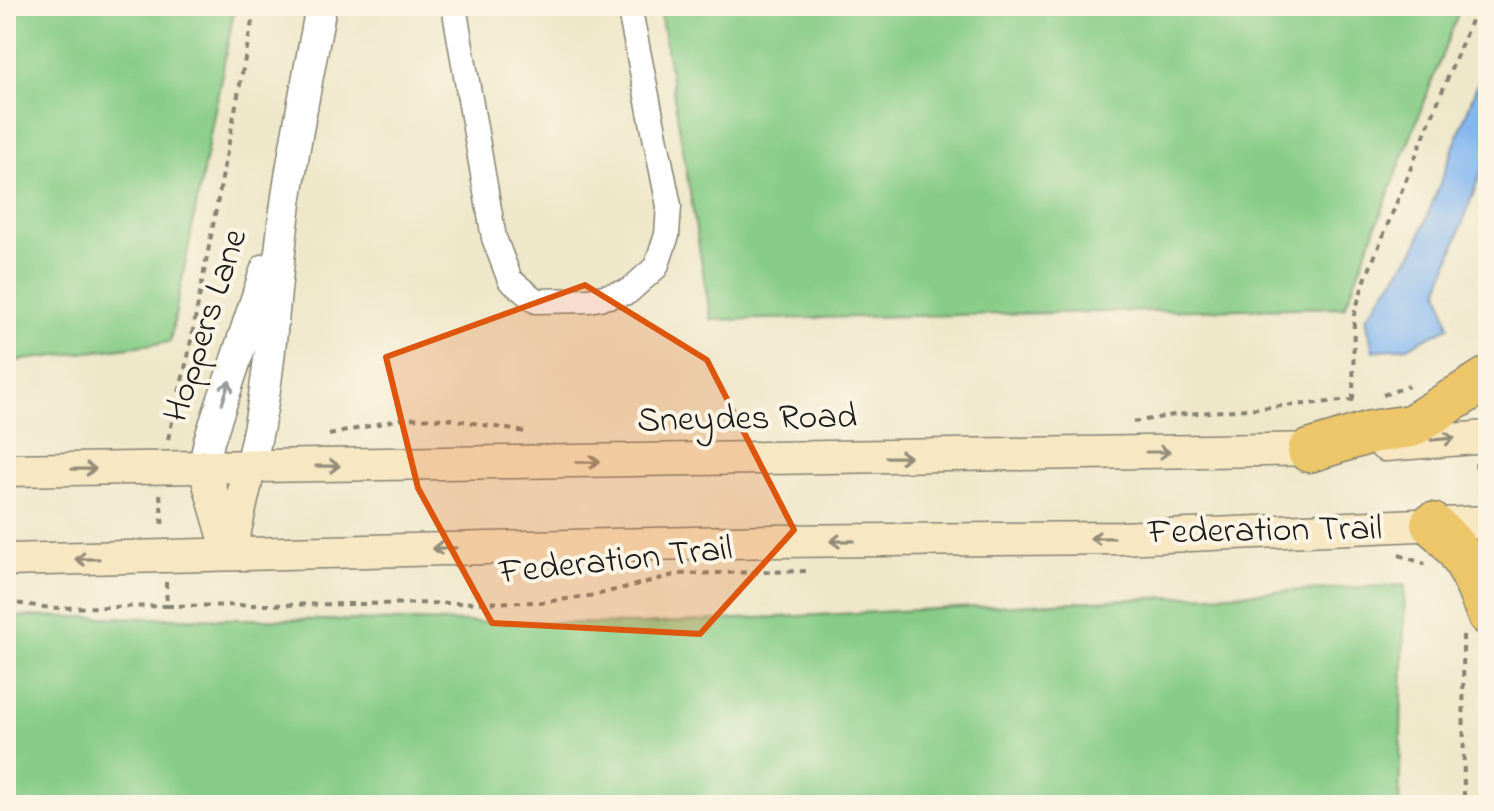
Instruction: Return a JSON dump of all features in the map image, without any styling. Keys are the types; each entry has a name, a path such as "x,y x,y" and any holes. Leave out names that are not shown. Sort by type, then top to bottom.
{"highway":[{"path":"1309,451 1371,432 1411,426 1488,378"},
{"path":"1432,524 1449,538 1469,564 1476,621"}],"main road":[{"name":"Sneydes Road","path":"6,470 1309,451 1482,437"},
{"path":"229,553 250,465"},
{"path":"204,466 229,553"},
{"path":"6,560 774,541 1120,538 1486,522"}],"street":[{"name":"Hoppers Lane","path":"250,465 266,382 285,210 321,6"},
{"path":"454,6 494,238 510,280 536,301 549,301 589,300 628,292 656,267 667,235 669,206 629,6"},
{"name":"Hoppers Lane","path":"204,466 209,441 285,210"}],"path":[{"path":"167,606 159,467 188,356 255,6"},
{"path":"1353,401 1354,315 1363,285 1477,6"},
{"path":"1372,399 1417,384"},
{"path":"1129,423 1174,415 1363,400"},
{"path":"322,437 405,418 450,419 536,434"},
{"path":"1482,437 1476,464 1486,522"},
{"name":"Federation Trail","path":"1397,555 1423,563 1434,572"},
{"name":"Federation Trail","path":"6,602 52,608 544,602 596,595 678,574 815,571"},
{"path":"1464,805 1476,621"}],"highlighted area":[{"path":"585,285 707,360 794,530 700,634 492,623 418,488 386,357"}],"green space":[{"path":"6,6 235,6 170,342 6,362"},
{"path":"659,6 1461,6 1345,307 711,320"},
{"path":"1405,585 1399,805 6,805 6,616 641,624"}],"water":[{"path":"1488,56 1488,152 1439,289 1449,327 1408,347 1373,351 1366,318 1415,249"}]}
